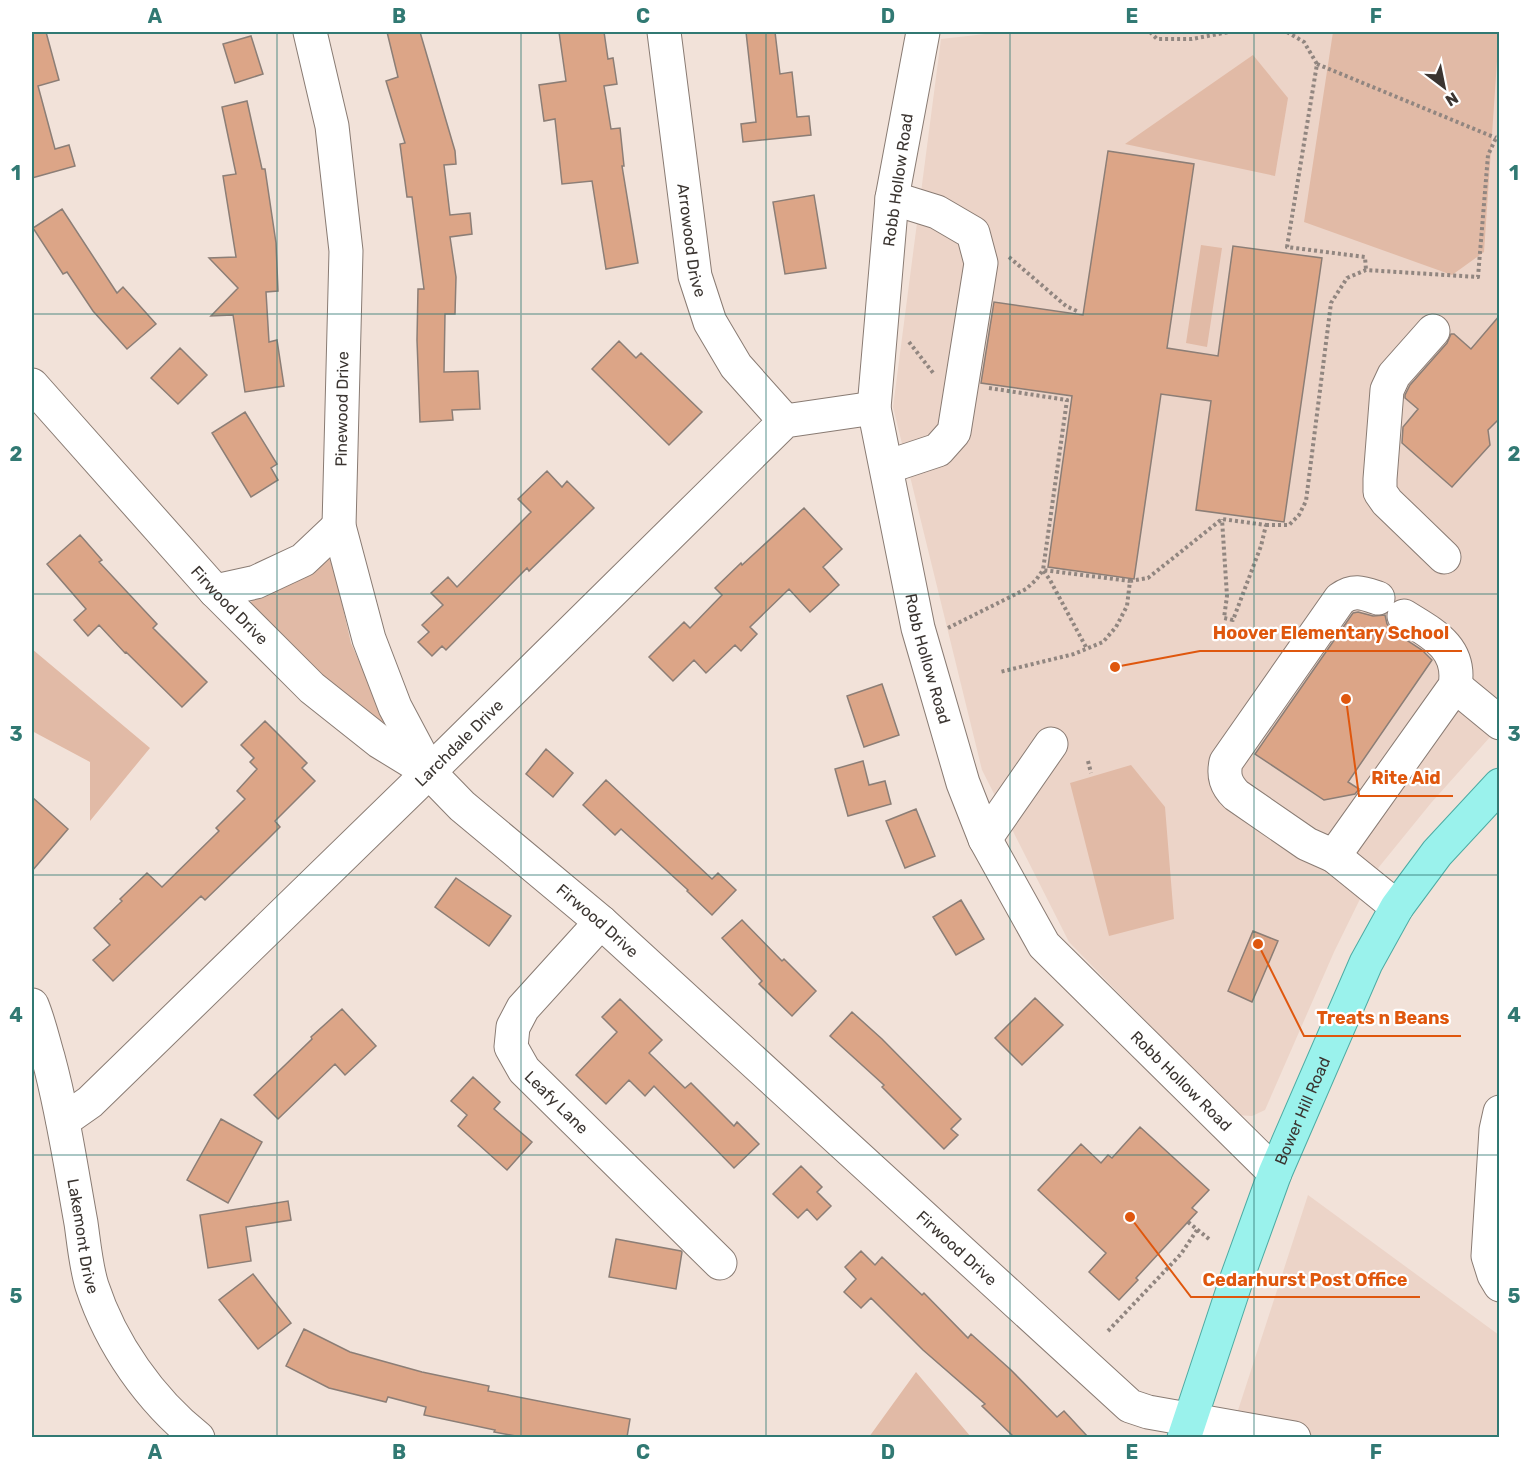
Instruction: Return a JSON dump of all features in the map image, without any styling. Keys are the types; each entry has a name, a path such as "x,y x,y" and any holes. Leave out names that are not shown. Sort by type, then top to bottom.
{"main road":[{"name":"Bower Hill Road","path":"1187,1429 1237,1278 1275,1173 1366,963 1397,907 1437,853 1500,785"}],"street":[{"name":"Pinewood Drive","path":"310,32 332,126 346,251 339,526 369,639 395,707 429,772"},
{"name":"Arrowood Drive","path":"664,32 694,276 710,322 736,366 785,421"},
{"name":"Robb Hollow Road","path":"922,32 892,198 874,408 918,628 963,783 985,839 1044,945 1275,1173"},
{"path":"887,466 938,450 954,432 981,263 973,233 938,213 892,198"},
{"path":"1433,331 1394,375 1388,390 1380,492 1387,502 1444,557"},
{"name":"Firwood Drive","path":"32,385 215,591 312,687 380,742 429,772 462,806 601,922 1130,1406 1187,1429 1294,1437"},
{"path":"785,421 874,408"},
{"name":"Larchdale Drive","path":"63,1121 90,1102 785,421"},
{"path":"215,591 256,582 303,560 339,526"},
{"path":"1378,598 1353,592 1336,604 1226,762 1224,771 1229,789 1236,795 1307,844 1334,856 1397,907"},
{"path":"1334,856 1455,686 1456,680 1450,651 1441,639 1404,616"},
{"path":"1455,686 1500,723"},
{"path":"985,839 1051,744"},
{"name":"Leafy Lane","path":"601,922 523,1008 513,1027 511,1047 524,1070 720,1263"},
{"name":"Lakemont Drive","path":"32,1005 37,1016 63,1121 92,1285 127,1360 176,1420 198,1437"},
{"path":"1500,1112 1496,1130 1488,1256 1500,1285"}],"path":[{"path":"1150,32 1157,39 1192,39 1229,32"},
{"path":"1043,570 1130,581 1148,578 1222,519 1266,525 1289,525 1299,515 1306,501 1331,303 1347,278 1366,270 1478,277 1488,155 1498,137 1317,64 1304,42 1287,32"},
{"path":"1317,64 1287,247 1365,257 1366,270"},
{"path":"1008,257 1066,306 1079,312"},
{"path":"904,337 940,382"},
{"path":"956,626 1026,589 1043,570 1067,400 996,389"},
{"path":"1222,519 1227,596 1224,618 1233,620 1261,546 1266,525"},
{"path":"1043,570 1087,649"},
{"path":"1000,672 1087,649 1103,642 1116,627 1127,606 1130,581"},
{"path":"1088,761 1091,773"},
{"path":"1188,1222 1209,1239"},
{"path":"1108,1331 1181,1254 1197,1230"}],"shaded area":[{"path":"1003,32 1499,32 1499,727 1431,803 1379,867 1360,899 1334,952 1265,1110 1252,1116 1237,1115 1069,942 982,770 893,407 941,39"},
{"path":"1333,32 1499,32 1484,252 1452,275 1304,222"},
{"path":"1253,55 1288,98 1275,176 1125,144"},
{"path":"1201,245 1222,248 1207,347 1186,343"},
{"path":"326,558 332,560 351,643 385,720 378,725 248,609 255,593"},
{"path":"32,649 150,748 90,821 90,762 32,731"},
{"path":"1131,765 1165,807 1174,919 1109,936 1070,783"},
{"path":"1308,1195 1499,1335 1499,1437 1229,1438"},
{"path":"916,1372 971,1437 869,1437"}],"building":[{"path":"32,32 46,32 59,80 38,86 55,149 69,145 75,166 32,178"},
{"path":"387,32 420,32 455,151 456,164 444,165 450,215 470,213 472,234 450,237 456,277 455,314 445,314 444,372 478,371 480,409 452,410 453,420 420,422 418,289 424,289 412,197 407,197 400,144 405,143 386,81 398,77"},
{"path":"559,32 604,32 608,59 613,58 617,84 604,86 611,129 620,128 624,166 622,166 638,263 606,269 592,181 562,184 555,119 544,121 539,85 566,81"},
{"path":"746,32 775,32 780,74 792,72 797,117 809,116 811,135 743,142 741,124 756,122"},
{"path":"251,36 263,74 235,83 223,44"},
{"path":"247,101 262,169 265,169 276,243 278,291 266,292 269,342 277,340 284,386 245,392 233,315 211,316 238,288 209,258 236,257 223,176 236,174 222,107"},
{"path":"1108,151 1194,164 1167,348 1218,356 1233,246 1322,258 1284,522 1196,510 1211,401 1161,394 1134,579 1048,567 1072,396 981,383 994,302 1083,315"},
{"path":"814,195 826,268 785,274 773,202"},
{"path":"62,209 117,293 123,287 156,324 127,349 93,311 67,272 63,274 33,228"},
{"path":"1500,315 1500,418 1488,430 1490,445 1452,487 1402,443 1403,427 1418,409 1405,398 1405,395 1410,385 1447,343 1451,334 1471,349"},
{"path":"619,341 636,358 641,353 702,412 669,445 592,369"},
{"path":"180,348 207,375 178,404 151,378"},
{"path":"245,412 277,464 271,468 278,480 251,497 212,433"},
{"path":"547,471 562,487 567,481 594,508 529,571 527,568 446,650 442,646 432,656 418,642 429,632 422,625 443,605 431,593 448,577 457,587 531,512 518,499"},
{"path":"804,508 842,549 823,567 839,585 810,612 789,589 750,627 757,634 741,651 735,645 706,673 694,660 673,681 649,657 684,622 690,628 722,595 715,588"},
{"path":"80,535 102,560 99,562 157,624 153,628 207,682 182,707 99,625 88,636 74,620 86,609 47,564"},
{"path":"1353,613 1373,616 1385,615 1387,624 1394,632 1422,650 1432,660 1348,782 1359,789 1355,794 1324,800 1255,754"},
{"path":"882,684 899,735 864,747 847,696"},
{"path":"265,721 307,763 302,768 315,781 275,821 280,827 266,841 205,900 201,896 113,981 93,960 110,945 94,928 147,873 162,887 219,831 216,828 245,799 237,791 257,769 250,762 254,758 241,745"},
{"path":"546,749 573,773 553,797 526,774"},
{"path":"863,761 869,785 885,781 891,804 848,816 835,769"},
{"path":"606,780 712,879 718,873 736,890 712,915 621,829 615,835 583,805"},
{"path":"32,797 68,829 32,871"},
{"path":"916,809 935,856 905,868 886,821"},
{"path":"456,878 511,916 489,946 435,907"},
{"path":"961,900 984,939 956,955 933,917"},
{"path":"742,920 782,961 784,959 816,991 792,1016 759,984 762,981 722,938"},
{"path":"1253,931 1278,941 1252,1002 1228,991"},
{"path":"1035,998 1063,1025 1022,1065 995,1038"},
{"path":"620,999 662,1040 649,1053 685,1088 691,1083 734,1126 737,1122 759,1144 734,1168 654,1086 645,1096 629,1080 606,1104 576,1075 617,1032 602,1017"},
{"path":"342,1009 376,1046 345,1075 335,1064 278,1119 254,1095"},
{"path":"852,1012 961,1119 951,1129 958,1135 944,1149 882,1087 884,1085 830,1036"},
{"path":"473,1077 500,1102 494,1109 532,1142 507,1170 458,1126 467,1115 451,1101"},
{"path":"221,1119 262,1142 228,1203 187,1180"},
{"path":"1140,1127 1209,1190 1192,1208 1197,1212 1136,1278 1138,1280 1119,1300 1089,1272 1106,1253 1038,1190 1081,1144 1101,1163 1108,1155 1112,1158"},
{"path":"801,1166 822,1187 817,1192 831,1206 817,1220 807,1209 798,1218 773,1194"},
{"path":"288,1201 291,1220 246,1227 251,1261 208,1268 200,1215"},
{"path":"616,1239 681,1251 676,1289 609,1277"},
{"path":"861,1251 875,1265 882,1257 922,1295 924,1293 968,1338 971,1334 1011,1370 1057,1417 1064,1411 1088,1437 1014,1437 982,1406 985,1404 923,1350 871,1298 861,1308 844,1292 856,1279 845,1267"},
{"path":"253,1274 291,1323 258,1349 219,1300"},
{"path":"304,1329 350,1352 422,1372 489,1386 488,1391 630,1419 627,1437 521,1437 424,1415 426,1407 388,1397 386,1402 329,1388 286,1366"}],"place":[{"name":"Hoover Elementary School","path":"1115,667"},
{"name":"Rite Aid","path":"1346,699"},
{"name":"Treats n Beans","path":"1258,944"},
{"name":"Cedarhurst Post Office","path":"1130,1217"}]}
